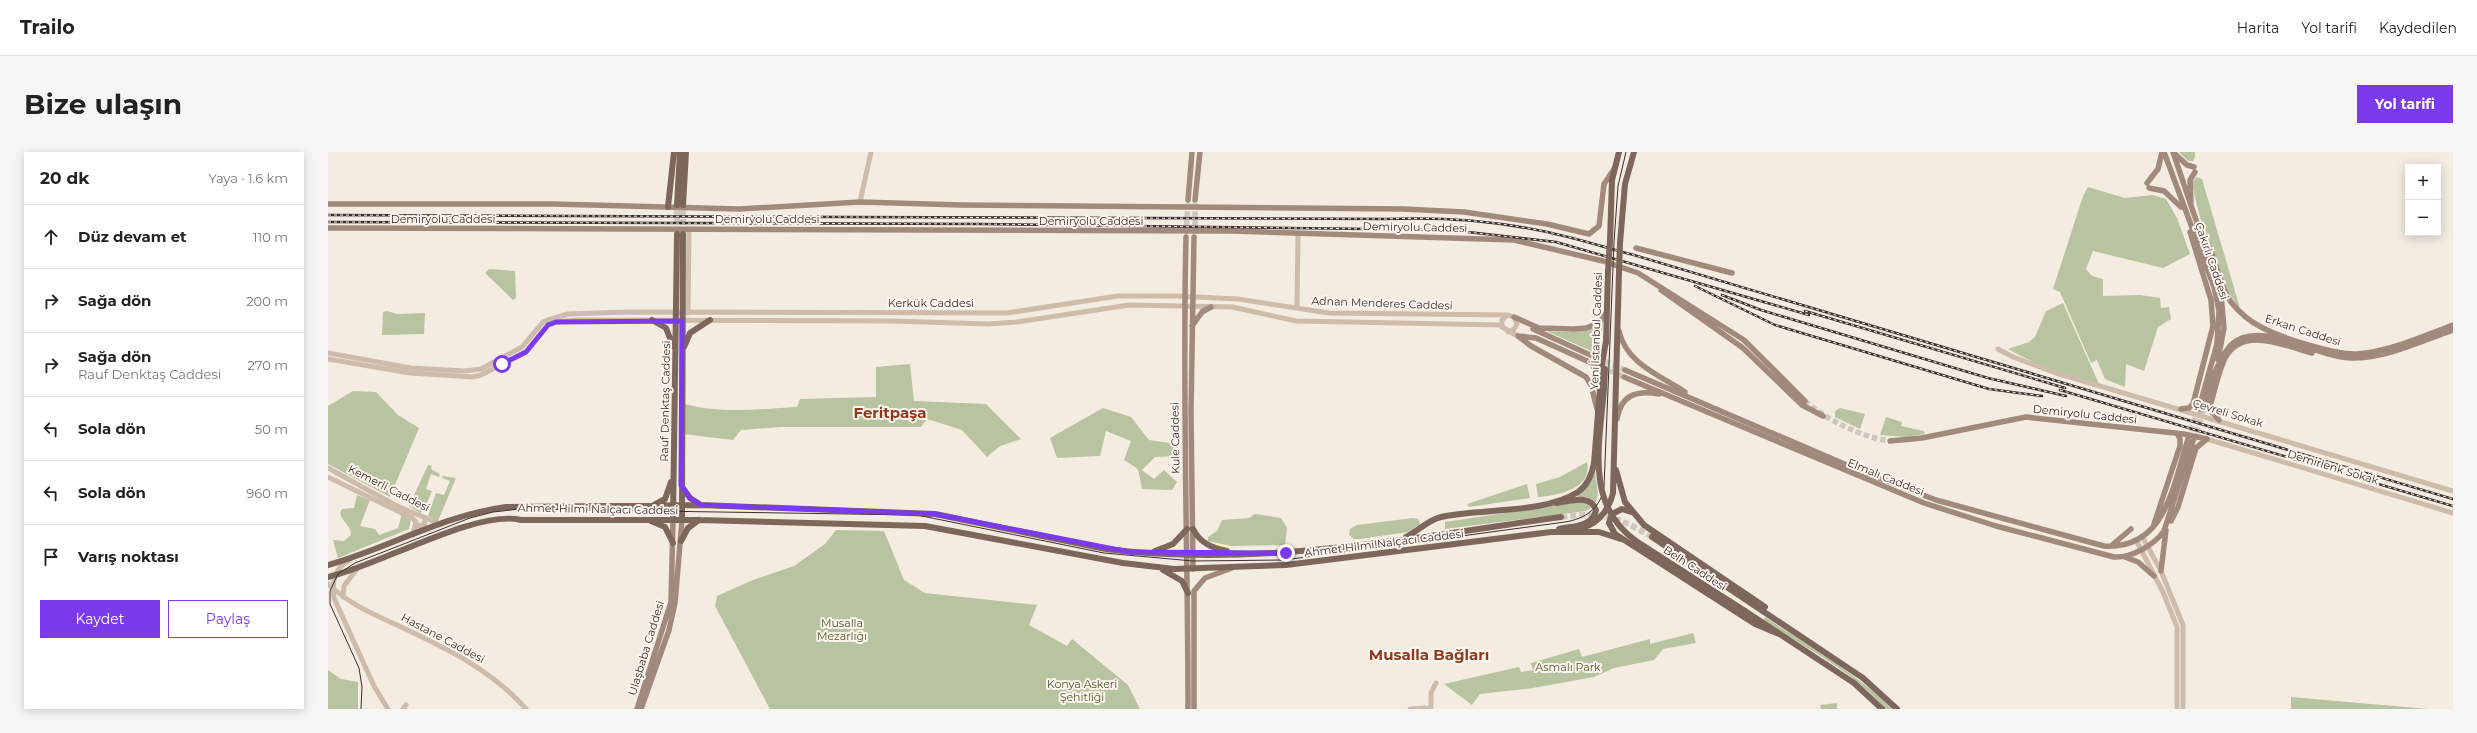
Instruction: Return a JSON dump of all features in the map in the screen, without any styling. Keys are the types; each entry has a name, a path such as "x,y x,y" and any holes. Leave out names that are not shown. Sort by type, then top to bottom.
{"main road":[{"path":"668,207 674,152"},
{"path":"680,152 680,205 686,152"},
{"path":"1188,200 1192,152"},
{"path":"1196,200 1200,152"},
{"name":"Yeni İstanbul Caddesi","path":"1608,511 1600,490 1598,471 1604,388 1612,180 1619,152"},
{"name":"Yeni İstanbul Caddesi","path":"1614,456 1620,243 1625,184 1634,152"},
{"path":"2163,152 2158,169 2148,185 2169,194 2184,210"},
{"name":"Çakırlı Caddesi","path":"2163,152 2214,287 2219,311 2217,344 2206,403"},
{"path":"2173,152 2184,163 2194,169 2190,180 2191,206"},
{"name":"Çakırlı Caddesi","path":"2173,152 2218,286 2223,311 2222,345 2206,403"},
{"name":"Demiryolu Caddesi","path":"330,203 553,204 739,209 860,202 961,205 1403,209 1464,212 1540,223 1579,233 1589,234 1595,231 1600,218 1604,184 1614,169"},
{"path":"2181,409 2189,408 2194,401 2213,326 2210,300 2191,238 2189,224"},
{"name":"Demiryolu Caddesi","path":"328,228 1298,233 1514,240 1626,268 1645,277 1749,344 1805,401"},
{"name":"Erkan Caddesi","path":"2198,230 2208,245 2231,302 2246,317 2267,330 2330,350 2358,354 2375,351 2453,325"},
{"name":"Rauf Denktaş Caddesi","path":"673,520 675,360 679,321 682,313 680,234"},
{"name":"Kule Caddesi","path":"1186,237 1184,306 1190,529"},
{"name":"Kule Caddesi","path":"1188,709 1191,328 1194,237"},
{"path":"1636,248 1732,273"},
{"path":"1645,277 1680,305 1743,348 1802,405 1822,416"},
{"path":"1191,328 1202,312 1211,306"},
{"path":"1511,316 1539,328 1573,329 1586,328 1599,323 1607,312"},
{"path":"1511,316 1535,330 1597,358"},
{"path":"652,320 668,330 675,360"},
{"path":"682,356 690,332 710,320"},
{"name":"Rauf Denktaş Caddesi","path":"679,321 682,356 682,520"},
{"path":"1618,327 1626,351 1634,360 1698,400"},
{"name":"Erkan Caddesi","path":"2214,374 2230,346 2248,336 2270,337 2339,358 2356,358 2378,355 2453,330"},
{"path":"1517,335 1531,346 1586,377 1591,385 1598,410"},
{"path":"1517,335 1536,338 1596,365"},
{"path":"2194,401 2200,409 2205,409 2206,403 2226,357 2243,342 2263,340 2319,355 2339,358"},
{"path":"1536,506 1573,494 1586,484 1594,463 1598,410 1606,341"},
{"name":"Elmalı Caddesi","path":"1625,370 1856,469 1936,500 2097,545 2110,547 2136,540 2145,534"},
{"name":"Elmalı Caddesi","path":"1624,377 1924,503 2102,555 2125,557 2148,545"},
{"path":"1614,429 1621,405 1630,395 1641,392 1669,396"},
{"path":"2206,403 2219,420"},
{"name":"Demiryolu Caddesi","path":"1890,441 1928,437 2026,417 2177,433 2207,439"},
{"path":"2145,534 2159,514 2180,446 2180,439 2177,433"},
{"path":"2148,545 2158,538 2178,508 2196,448 2207,439"},
{"path":"2145,534 2158,524 2164,515 2191,440 2166,527 2161,570"},
{"path":"1551,532 1582,528 1600,518 1608,507 1612,493 1614,456"},
{"name":"Belh Caddesi","path":"1614,456 1621,492 1634,514 1656,534 1747,593 1777,619"},
{"path":"648,506 665,499 674,476"},
{"path":"681,485 690,498 701,505"},
{"path":"1399,539 1439,518 1583,500 1588,500 1594,506 1595,513 1590,521 1551,532"},
{"name":"Ahmet Hilmi Nalçacı Caddesi","path":"328,565 483,510 506,507 701,505 935,514 1106,549 1152,553 1190,554 1297,552 1561,517"},
{"path":"1624,540 1612,530 1609,524 1610,518 1614,512 1622,509 1634,514"},
{"name":"Belh Caddesi","path":"1608,511 1619,526 1632,539 1854,683 1882,709"},
{"name":"Ahmet Hilmi Nalçacı Caddesi","path":"328,577 358,568 465,527 511,518 521,520 646,519 925,526 1154,567 1190,569 1286,565 1551,532 1599,532 1624,540"},
{"path":"646,519 665,528 673,543"},
{"name":"Ulaşbaba Caddesi","path":"636,709 670,609 673,583 673,520"},
{"name":"Ulaşbaba Caddesi","path":"641,709 669,630 676,603 682,520"},
{"path":"681,541 688,528 699,520"},
{"path":"1152,553 1173,544 1190,529 1208,546 1235,553"},
{"path":"2110,547 2131,529"},
{"name":"Belh Caddesi","path":"1652,537 1777,619 1862,678 1897,709"},
{"name":"Belh Caddesi","path":"1624,540 1755,624 1779,634"},
{"path":"2125,557 2138,562 2154,576"},
{"path":"1154,567 1178,578 1184,584 1188,593"},
{"path":"1194,709 1194,591 1205,578 1234,568"}],"street":[{"path":"860,202 871,152"},
{"path":"682,313 689,229"},
{"path":"1297,308 1298,233"},
{"name":"Kerkük Caddesi","path":"328,353 411,368 465,371 481,369 522,347 543,322 568,314 1007,313 1118,296 1184,296"},
{"name":"Adnan Menderes Caddesi","path":"1184,296 1238,299 1329,313 1511,316"},
{"name":"Kerkük Caddesi","path":"328,359 410,373 473,376 481,375 526,352 548,325 556,322 710,320 989,324 1017,322 1129,305 1184,306"},
{"name":"Adnan Menderes Caddesi","path":"1184,306 1211,306 1252,310 1296,321 1501,325"},
{"path":"1508,332 1516,327 1511,316 1503,317 1501,325 1508,332 1517,335"},
{"name":"Çevreli Sokak","path":"1998,349 2013,357 2056,373 2219,420 2453,491"},
{"name":"Demirlenk Sokak","path":"2207,439 2453,513"},
{"name":"Kemerli Caddesi","path":"328,468 395,505 425,519 441,524"},
{"name":"Kemerli Caddesi","path":"328,477 412,518 416,522 413,535"},
{"path":"416,526 424,525 425,519"},
{"path":"2145,534 2148,545 2161,570 2183,625 2183,709"},
{"path":"2136,540 2154,576 2176,627 2177,709"},
{"path":"336,604 333,589 342,564 365,553"},
{"path":"343,597 344,586 358,568"},
{"name":"Hastane Caddesi","path":"328,584 348,602 461,657 500,682 526,709"},
{"path":"328,595 336,604 374,686 388,709"},
{"path":"340,612 343,605 348,602"},
{"path":"1410,709 1431,708 1431,693 1436,683"}],"green space":[{"path":"2179,152 2195,152 2195,157 2193,161 2188,161"},
{"path":"2197,177 2202,179 2240,308 2232,298 2224,283 2204,230 2192,182"},
{"path":"2088,187 2125,198 2153,195 2166,199 2177,218 2190,254 2163,268 2093,251 2086,269 2092,276 2103,279 2103,296 2140,295 2160,298 2161,308 2169,307 2171,319 2158,327 2144,371 2126,364 2125,387 2105,379 2097,360 2091,363 2060,292 2053,289 2083,196"},
{"path":"489,269 515,271 516,298 513,300 485,273"},
{"path":"2063,303 2099,384 2040,366 2008,349 2029,342 2035,337 2046,311"},
{"path":"387,311 397,314 425,313 424,334 382,335 383,312"},
{"path":"1603,323 1598,354 1546,331 1575,332 1589,329"},
{"path":"910,364 914,401 986,404 1021,439 1000,446 987,457 962,430 927,419 921,427 781,427 741,430 733,440 683,434 685,404 712,409 755,410 797,407 800,399 876,397 876,367"},
{"path":"353,391 376,392 398,415 419,428 390,497 328,464 328,406"},
{"path":"1103,408 1131,417 1149,440 1177,444 1179,456 1155,457 1142,470 1154,479 1164,470 1177,482 1172,490 1142,489 1138,469 1124,460 1131,441 1106,431 1100,456 1057,458 1050,438"},
{"path":"1840,408 1865,414 1860,429 1835,417 1835,411"},
{"path":"1886,417 1902,422 1901,426 1924,431 1925,434 1905,437 1880,435"},
{"path":"1587,462 1585,479 1572,489 1538,497 1536,484 1560,477"},
{"path":"428,465 432,466 431,469 440,474 439,477 431,474 426,489 432,491 424,510 420,513 409,506"},
{"path":"1595,471 1598,494 1596,502 1587,497 1577,497"},
{"path":"443,476 456,478 438,521 428,516 436,493 444,495 450,481 442,478"},
{"path":"1527,484 1530,498 1469,507 1467,504"},
{"path":"357,495 370,500 360,526 375,529 379,535 398,528 402,514 411,518 409,529 338,558 333,540 344,541 351,535 350,529 340,513 342,509 354,508"},
{"path":"1585,501 1592,507 1586,511 1445,529 1445,522"},
{"path":"1255,514 1281,518 1287,528 1285,545 1231,546 1208,541 1208,537 1217,531 1222,520 1249,518"},
{"path":"1413,518 1418,519 1420,524 1408,532 1360,539 1354,539 1349,535 1350,529 1357,525"},
{"name":"Musalla Mezarlığı","path":"836,530 884,531 904,580 925,593 1037,605 1029,625 1067,646 1072,639 1128,685 1140,709 770,709 715,606 717,596 753,580 794,566 825,544"},
{"path":"1765,617 1847,671 1892,709 1885,709 1873,695 1828,660 1763,621"},
{"name":"Asmalı Park","path":"1693,633 1696,643 1663,649 1654,660 1614,668 1594,677 1533,688 1480,694 1472,705 1444,684 1519,667 1521,672 1533,670 1531,663 1579,649 1582,657 1650,639 1650,644"},
{"path":"328,670 341,679 358,682 358,709 328,709"},
{"path":"2291,697 2428,709 2291,709"},
{"path":"1837,703 1837,709 1821,709 1820,705"}],"water":[{"path":"1556,665 1560,665 1562,669 1560,673 1556,673 1554,671 1554,667"}],"tunnel":[{"path":"1186,234 1188,203"},
{"path":"1195,203 1195,234"},
{"path":"677,205 677,233"},
{"path":"683,205 683,234"},
{"path":"1597,358 1625,370"},
{"path":"1602,367 1624,377"},
{"path":"1805,401 1823,415 1845,427 1868,436 1890,441"},
{"path":"2194,441 2206,402"},
{"path":"2188,439 2200,404"},
{"path":"1561,517 1588,515 1609,517 1628,524 1652,537"}],"tram line":[{"path":"361,709 362,687 359,668 330,604 330,591 338,574 355,563 470,518 493,512 520,509 917,515 1104,553 1193,561 1284,560 1565,522 1579,518 1596,507 1604,487 1614,242 1618,186 1626,152"}],"railway":[{"path":"328,215 1425,218 1503,224 1554,233 1634,255 2453,499"},
{"path":"328,222 982,224 1450,230 1556,242 1809,315"},
{"path":"1695,286 1775,325 1989,389 2042,396"},
{"path":"1722,295 1761,310 1988,378 2066,396"},
{"path":"1805,311 2065,388"},
{"path":"2060,390 2453,506"}],"district":[{"name":"Feritpaşa","path":"890,413"},
{"name":"Musalla Bağları","path":"1429,655"}],"route":[{"path":"502,364 526,352 536,342 548,325 556,322 577,320 682,321 681,485 688,496 701,505 896,511 935,514 1106,549 1129,552 1207,554 1286,553"}],"park label":[{"name":"Konya Askeri Şehitliği","path":"1082,690"}]}
